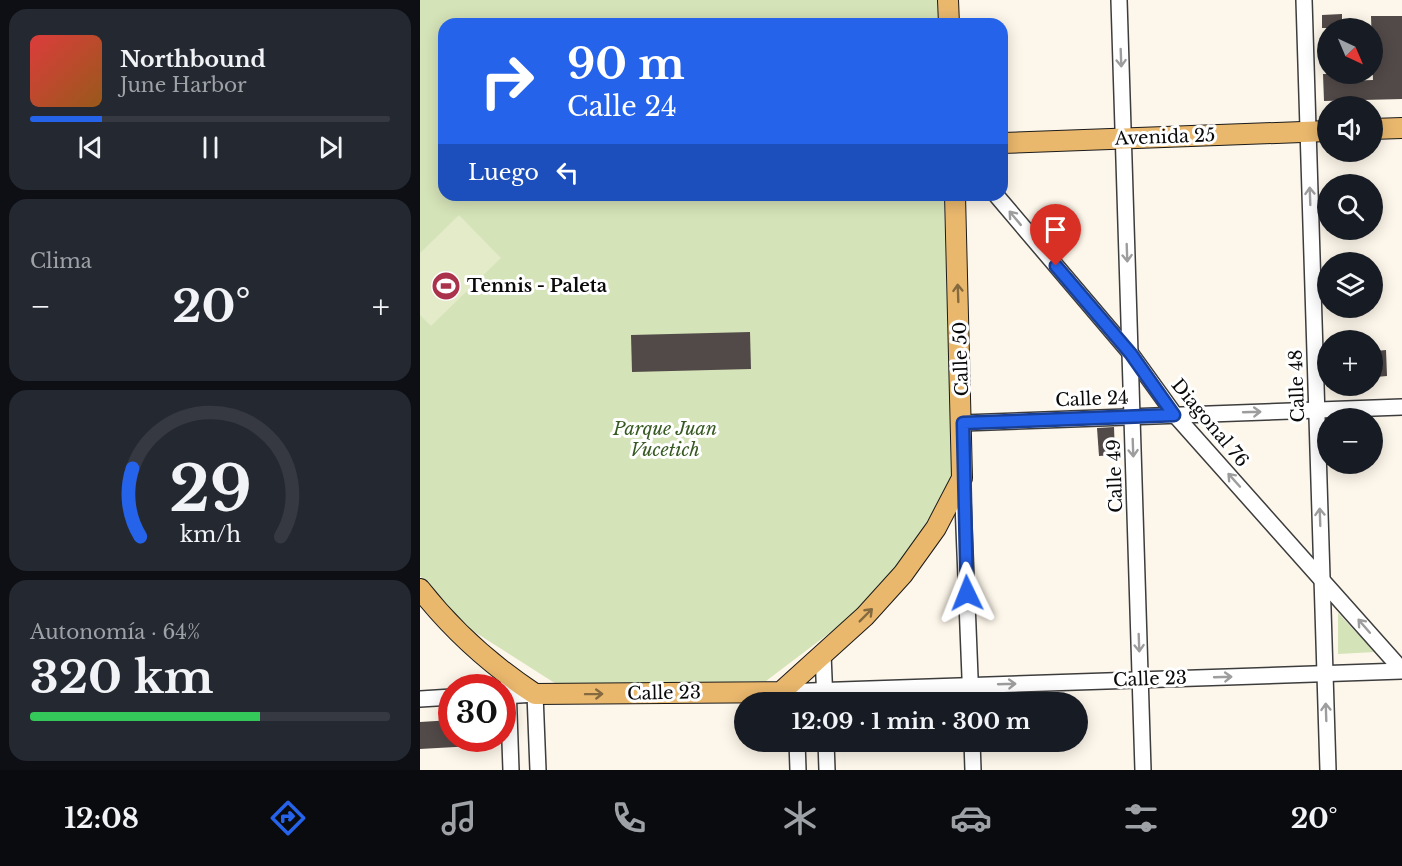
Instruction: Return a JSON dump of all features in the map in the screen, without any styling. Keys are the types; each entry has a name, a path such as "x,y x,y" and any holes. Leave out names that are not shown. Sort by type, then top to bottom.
{"main road":[{"path":"948,0 949,18"},
{"path":"1383,120 1402,119"},
{"name":"Avenida 25","path":"1008,132 1123,133 1317,126"},
{"path":"1383,129 1402,128"},
{"name":"Avenida 25","path":"1008,143 1123,133"},
{"name":"Calle 50","path":"955,201 963,423 962,478"},
{"path":"790,692 823,654 865,616 903,574 936,528 962,478"},
{"path":"420,589 492,674"},
{"path":"516,691 535,694"},
{"name":"Calle 23","path":"535,694 734,696"}],"street":[{"name":"Calle 49","path":"1119,0 1143,770"},
{"name":"Calle 48","path":"1304,0 1317,117"},
{"name":"Calle 48","path":"1317,408 1318,162"},
{"name":"Diagonal 76","path":"1001,201 1131,354 1174,415 1402,670"},
{"name":"Calle 24","path":"1374,408 1402,407"},
{"name":"Calle 24","path":"963,423 1317,410"},
{"name":"Calle 48","path":"1319,474 1328,770"},
{"name":"Calle 50","path":"962,478 971,692"},
{"path":"823,654 824,692"},
{"name":"Calle 23","path":"877,692 971,685 1402,670"},
{"path":"535,694 538,770"},
{"path":"420,699 438,698"},
{"path":"509,752 510,770"},
{"path":"797,752 798,770"},
{"path":"826,752 827,770"},
{"path":"972,752 973,770"}],"green space":[{"name":"Parque Juan Vucetich","path":"420,0 939,0 939,18 438,18 438,201 944,201 952,483 877,597 766,681 561,687 456,620 420,576"},
{"name":"Tennis - Paleta","path":"459,215 501,258 431,326 420,315 420,253"},
{"path":"1338,613 1375,652 1338,654"}],"building":[{"path":"1342,14 1342,18 1322,18 1322,15"},
{"path":"1371,16 1402,16 1402,99 1383,99 1383,96 1324,96 1323,84 1383,84 1383,18 1371,18"},
{"path":"750,332 751,369 632,372 631,335"},
{"path":"1383,350 1386,350 1387,376 1383,376"},
{"path":"1114,427 1115,455 1099,456 1097,428"},
{"path":"438,721 438,748 420,749 420,722"}],"place":[{"name":"Tennis - Paleta","path":"446,286"}],"route":[{"path":"967,593 962,478 963,423 1174,415 1131,354 1056,266"}]}
